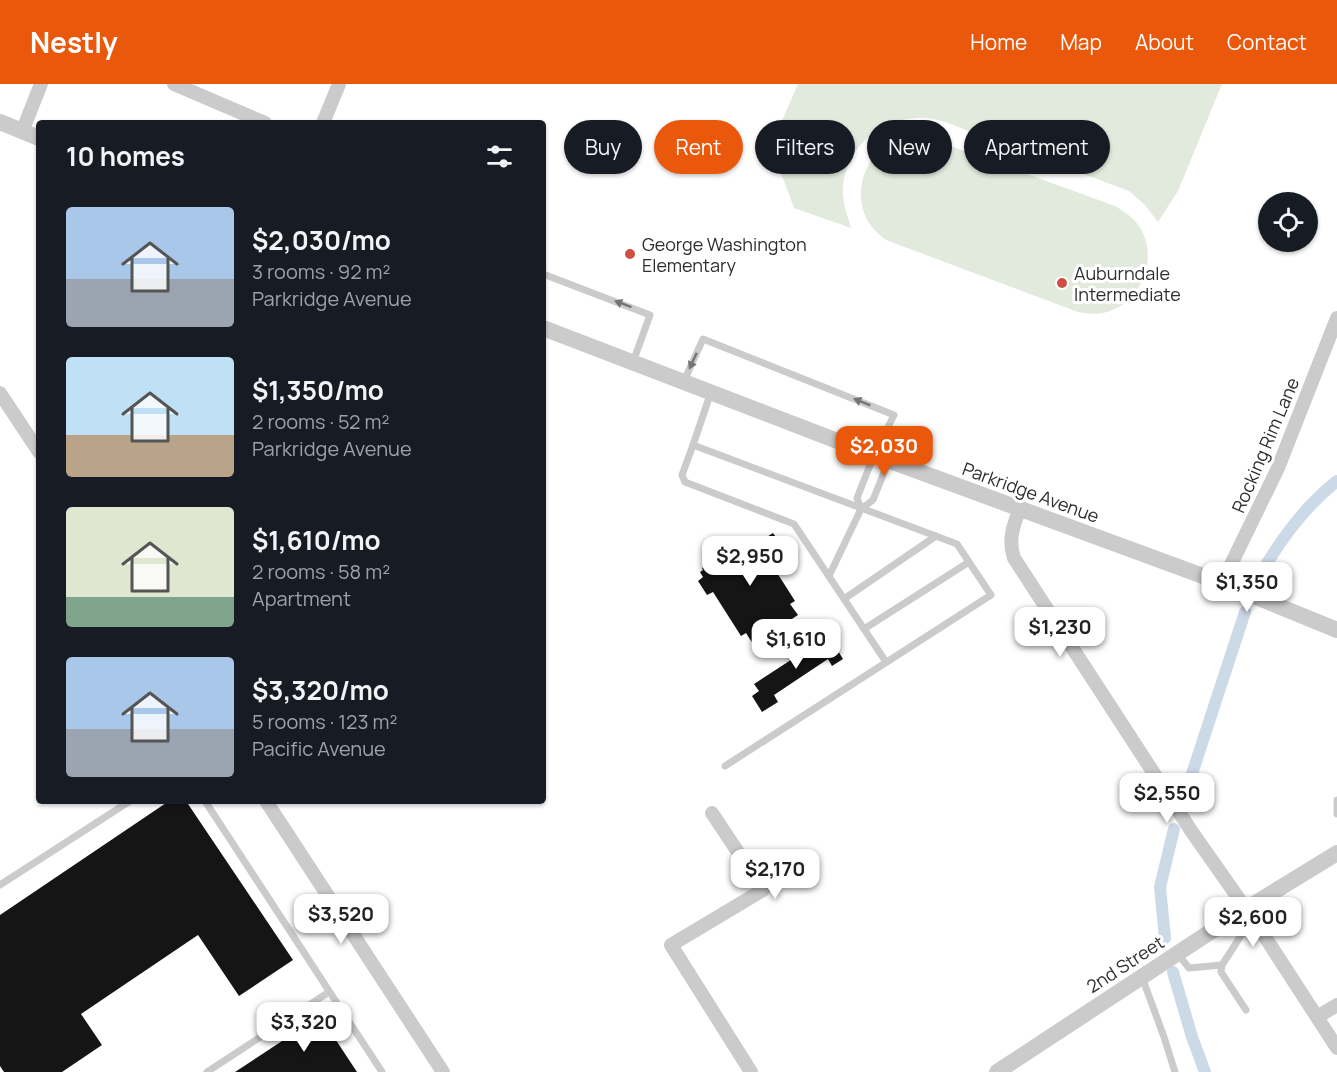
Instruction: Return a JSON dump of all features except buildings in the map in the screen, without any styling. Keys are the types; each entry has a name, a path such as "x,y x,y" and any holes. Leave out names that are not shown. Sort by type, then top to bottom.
{"street":[{"path":"22,132 41,84"},
{"path":"174,84 258,120"},
{"path":"323,120 339,84"},
{"path":"0,122 36,137"},
{"name":"Rocking Rim Lane","path":"1222,583 1278,468 1337,318"},
{"name":"Parkridge Avenue","path":"546,329 881,458 1222,583 1337,630"},
{"path":"0,394 36,448"},
{"path":"1020,508 1013,527 1010,545 1014,558 1169,798 1258,926 1337,1048"},
{"path":"268,804 443,1072"},
{"path":"712,813 763,890 671,945 751,1072"},
{"name":"2nd Street","path":"997,1072 1181,951 1337,853"},
{"path":"1317,1017 1337,1005"}],"lane":[{"path":"546,275 650,315 633,362"},
{"path":"684,381 703,339 894,415 881,458 873,500 861,509 829,576"},
{"path":"711,392 682,475 685,482 794,524 886,662"},
{"path":"693,446 957,544 991,595 724,766"},
{"path":"861,509 857,498 881,458"},
{"path":"844,599 936,536"},
{"path":"864,629 969,562"},
{"path":"1337,800 1337,814"},
{"path":"0,885 125,804"},
{"path":"207,804 382,1072"},
{"path":"1242,934 1222,965 1221,972 1246,1010"},
{"path":"1181,951 1189,968 1222,965"},
{"path":"1142,977 1174,1072"},
{"path":"207,1072 329,992"}],"shaded area":[{"path":"798,84 1222,84 1178,191 1158,222 1145,205 1129,191 1084,174 1110,174 1110,120 964,120 964,129 952,125 952,120 921,118 867,120 867,138 855,152 855,120 782,120"},
{"path":"952,147 964,151 964,174 1027,174 1115,206 1126,213 1137,223 1147,244 1146,271 1141,284 1123,304 1111,311 1097,314 1078,312 886,240 872,227 862,206 861,194 867,168 867,174 952,174"},
{"path":"781,174 845,174 844,202 851,228 794,208"}],"waterway":[{"path":"1257,580 1292,526 1337,481"},
{"path":"1188,786 1245,612"},
{"path":"1165,938 1160,887 1174,829"},
{"path":"1173,972 1205,1072"}],"place":[{"name":"George Washington Elementary","path":"630,254"},
{"name":"Auburndale Intermediate","path":"1062,283"}]}
